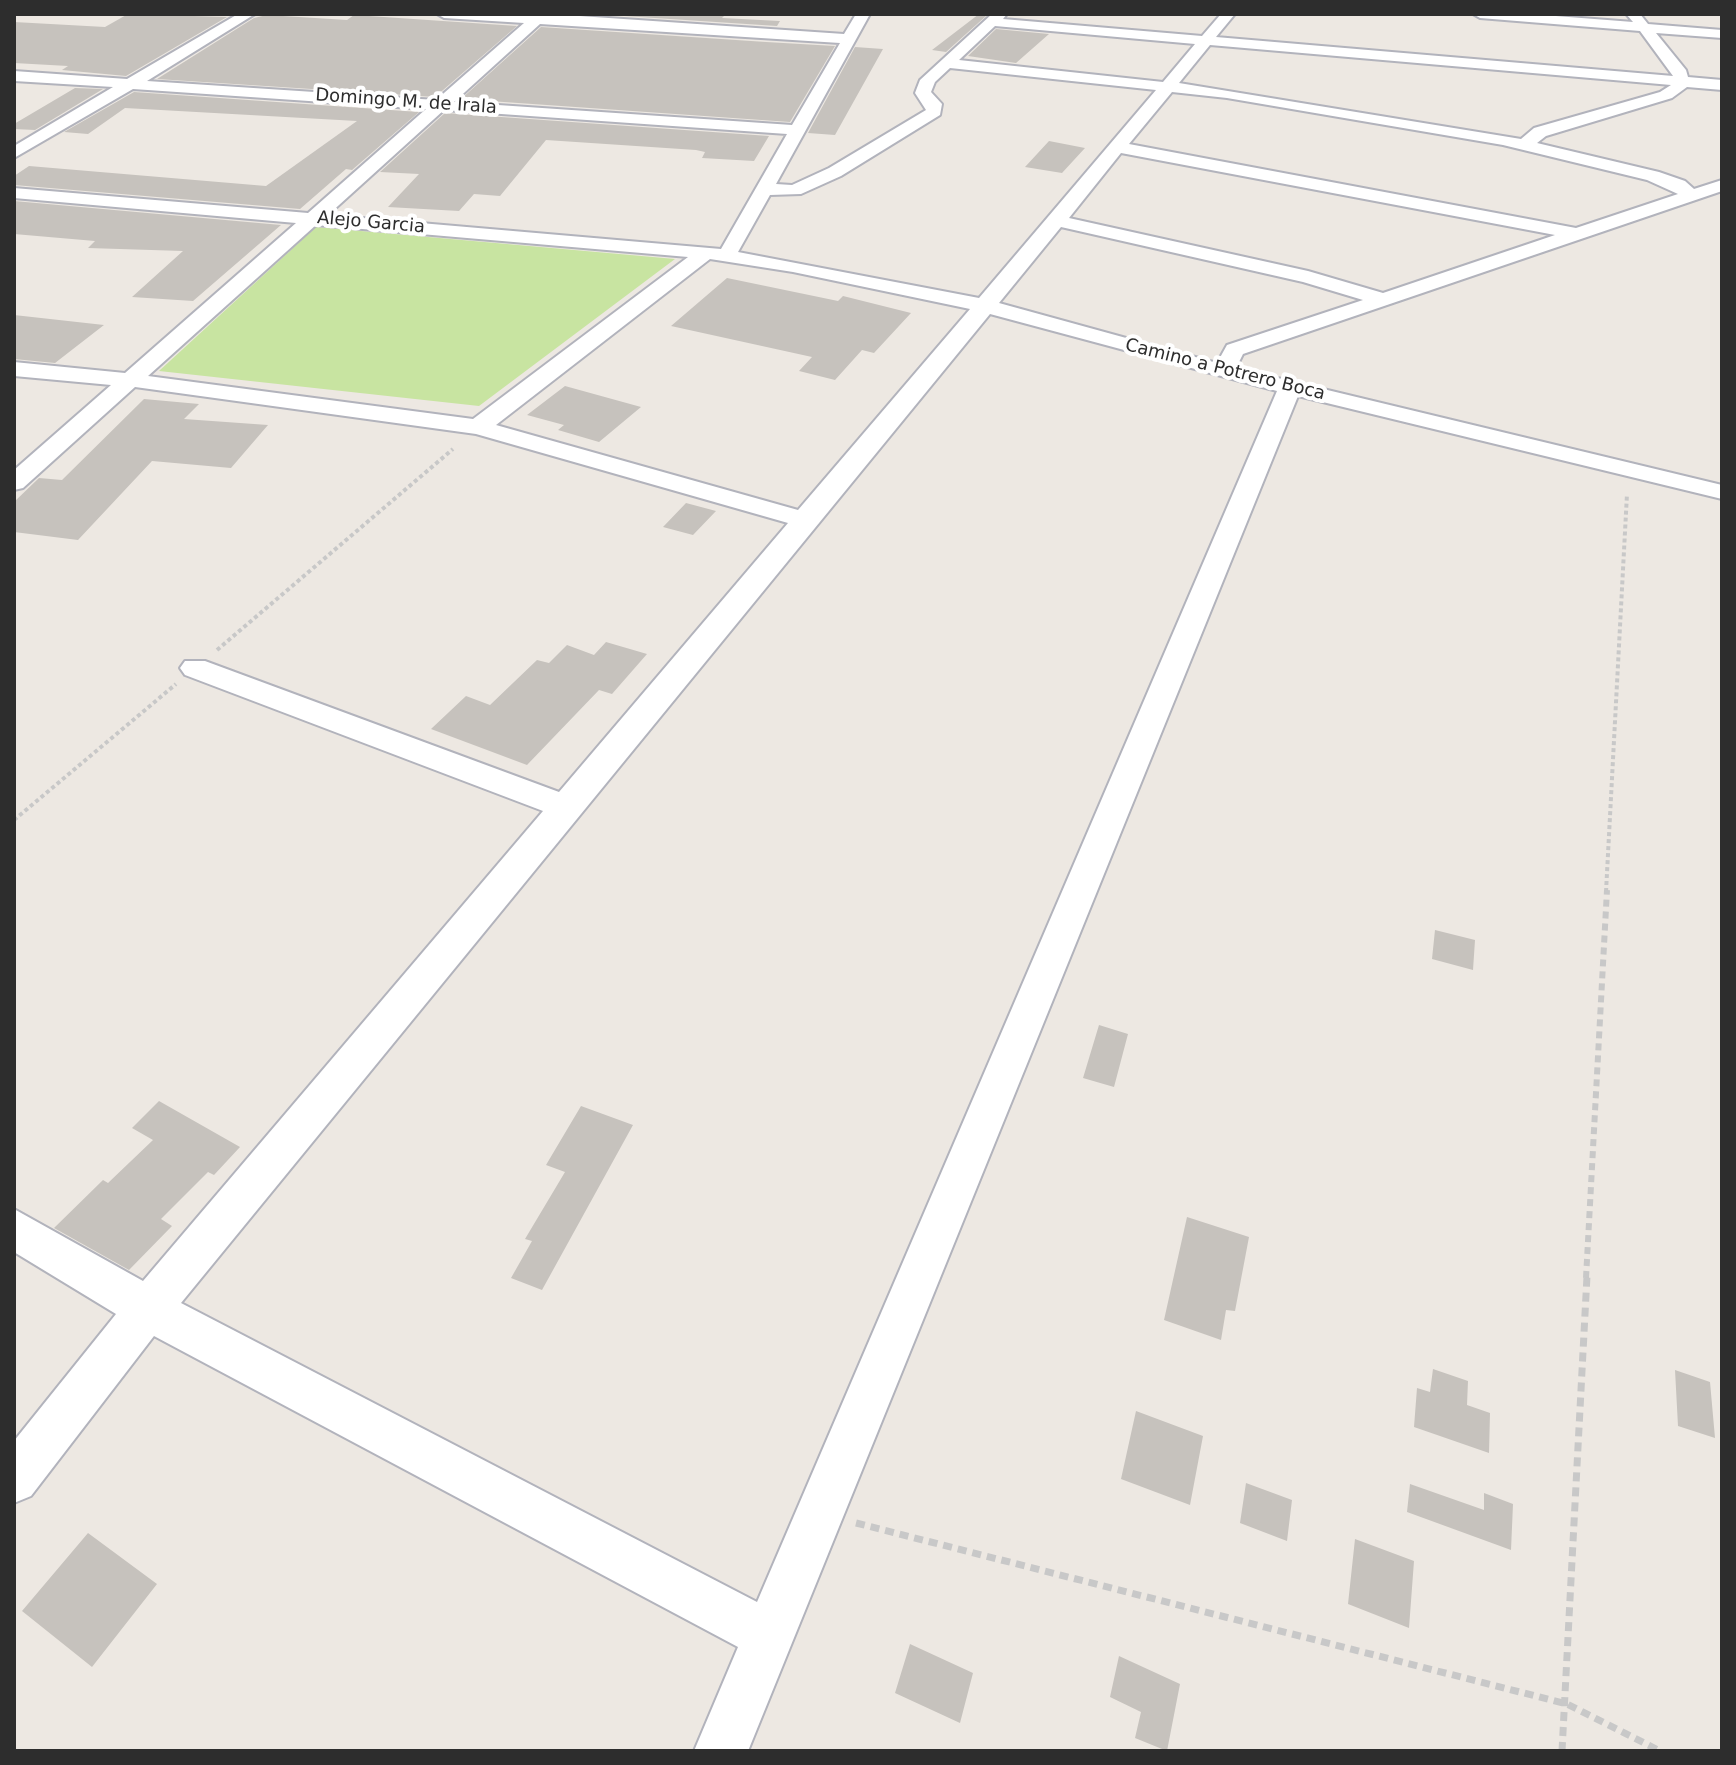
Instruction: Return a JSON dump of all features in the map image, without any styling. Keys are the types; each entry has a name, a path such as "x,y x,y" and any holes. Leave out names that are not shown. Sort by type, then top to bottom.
{"street":[{"path":"14,153 248,14"},
{"path":"444,14 541,17 848,39"},
{"path":"478,427 717,254 764,189 863,14"},
{"path":"14,1479 148,1309 982,305 1228,14"},
{"path":"1480,14 1722,34"},
{"path":"1524,145 1540,132 1666,95 1679,87 1681,73 1633,14"},
{"path":"14,483 541,17"},
{"path":"764,189 795,190 822,178 934,112 934,104 923,93 924,87 996,18 1205,41 1722,85"},
{"path":"946,63 1227,93 1524,145 1653,176 1679,185 1691,196"},
{"name":"Domingo M. de Irala","path":"14,76 797,130"},
{"path":"1116,147 1578,234"},
{"path":"1223,371 1235,350 1722,185"},
{"name":"Alejo Garcia","path":"14,193 717,254"},
{"path":"1054,220 1308,277 1384,300"},
{"name":"Camino a Potrero Boca","path":"717,254 982,305 1223,371 1722,492"},
{"path":"14,369 132,380 478,427 804,520"},
{"path":"721,1751 1290,387"},
{"path":"195,668 565,807"},
{"path":"14,1229 148,1309 769,1636"}],"path":[{"path":"14,820 478,427"},
{"path":"1562,1751 1567,1704 1628,469"},
{"path":"820,1514 1567,1704 1660,1751"}],"green space":[{"path":"316,227 675,259 479,406 159,371"}],"building":[{"path":"128,14 227,17 126,76 62,70 68,66 14,63 14,22 105,27"},
{"path":"594,14 726,14 722,18 780,21 777,26"},
{"path":"979,14 986,16 946,52 932,50"},
{"path":"267,15 347,20 354,15 517,26 435,97 157,79 254,18"},
{"path":"541,27 835,46 790,122 461,99"},
{"path":"996,29 1049,34 1016,63 968,56"},
{"path":"855,47 883,49 835,135 808,133"},
{"path":"75,88 103,89 35,130 14,129 14,124"},
{"path":"134,92 419,112 352,170 346,169 300,209 14,185 14,176 29,166 266,186 357,121 125,108 88,134 64,132"},
{"path":"445,113 769,136 754,161 702,158 705,152 696,150 546,140 500,196 474,194 459,211 388,207 419,174 380,172"},
{"path":"1049,141 1085,148 1062,173 1025,167"},
{"path":"14,201 281,225 193,301 132,297 183,251 88,248 95,241 14,234"},
{"path":"727,278 838,301 843,296 911,313 874,353 862,350 835,380 799,371 812,357 671,326"},
{"path":"14,315 104,325 55,363 14,359"},
{"path":"565,386 641,407 599,442 558,430 564,425 527,415"},
{"path":"144,399 199,404 184,419 268,425 231,468 152,461 78,540 14,532 14,502 39,478 62,480"},
{"path":"686,503 716,511 693,535 663,527"},
{"path":"606,642 647,654 612,694 599,690 527,765 431,729 466,696 490,705 537,660 549,663 567,645 594,655"},
{"path":"1435,930 1475,940 1473,970 1432,959"},
{"path":"1099,1025 1128,1034 1114,1087 1083,1078"},
{"path":"159,1101 240,1147 214,1175 208,1172 161,1219 172,1226 129,1270 54,1228 103,1180 108,1183 153,1140 132,1128"},
{"path":"581,1106 633,1125 542,1290 511,1278 532,1241 525,1239 565,1172 546,1165"},
{"path":"1187,1217 1249,1237 1235,1311 1226,1310 1221,1340 1164,1320"},
{"path":"1433,1369 1468,1381 1467,1405 1490,1413 1489,1453 1414,1427 1417,1388 1430,1392"},
{"path":"1675,1370 1710,1382 1715,1438 1678,1426"},
{"path":"1136,1411 1203,1436 1190,1505 1121,1479"},
{"path":"1246,1483 1292,1500 1287,1541 1240,1523"},
{"path":"1410,1484 1484,1510 1484,1493 1513,1504 1511,1550 1407,1512"},
{"path":"88,1533 157,1584 92,1667 22,1611"},
{"path":"1355,1539 1414,1561 1409,1628 1348,1604"},
{"path":"910,1644 973,1673 960,1723 895,1693"},
{"path":"1119,1656 1180,1684 1167,1751 1135,1738 1141,1712 1110,1697"}]}
